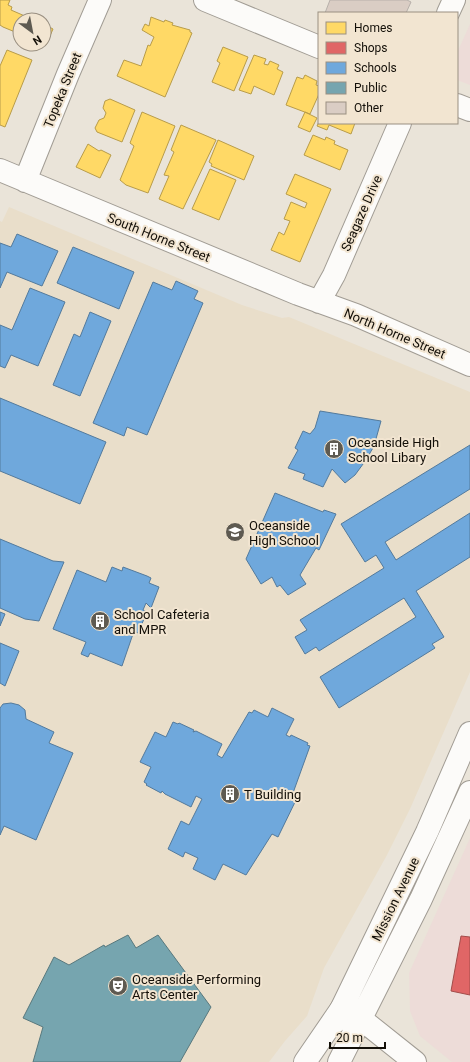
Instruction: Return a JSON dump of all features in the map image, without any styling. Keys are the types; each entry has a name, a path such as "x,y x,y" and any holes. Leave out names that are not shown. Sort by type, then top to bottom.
{"main road":[{"name":"Topeka Street","path":"25,181 68,74 100,0"},
{"path":"206,0 318,47"},
{"path":"448,12 454,0"},
{"path":"458,105 470,110"},
{"name":"Seagaze Drive","path":"319,302 334,275 400,124"},
{"name":"South Horne Street","path":"0,170 319,302"},
{"name":"North Horne Street","path":"319,302 356,315 470,365"},
{"name":"Mission Avenue","path":"313,1062 344,1005 428,832 470,733"},
{"name":"Mission Avenue","path":"339,1062 421,899 470,792"},
{"path":"305,1062 344,1005 415,1062"}],"shaded area":[{"path":"470,24 470,85 458,80 458,51"},
{"name":"Oceanside High School","path":"9,207 242,305 282,318 289,317 470,392 470,672 410,809 387,855 324,968 307,1016 269,1062 0,1062 0,221 2,222"},
{"path":"470,838 470,1062 452,1062 420,1036 410,1011 409,973"}],"building: Homes":[{"path":"0,0 10,0 8,5 12,7 11,10 16,12 12,12 12,31 0,25"},
{"path":"151,17 164,22 165,20 173,23 172,25 190,30 192,33 165,97 117,76 124,60 141,66 148,45 150,46 154,37 142,30 145,24 149,26"},
{"path":"223,47 248,57 234,91 212,82 220,63 217,61"},
{"path":"7,50 32,60 5,127 0,125 0,66"},
{"path":"254,55 266,59 264,64 268,65 270,61 279,65 277,69 283,72 274,95 254,86 251,94 239,90"},
{"path":"305,75 317,81 316,85 318,86 318,96 310,114 286,105 297,77 303,79"},
{"path":"110,99 135,110 122,142 97,132 95,128 99,120 104,118 106,113 103,108 105,101"},
{"path":"142,112 175,126 148,193 126,185 120,180 134,146 130,143"},
{"path":"305,112 317,118 310,132 298,127"},
{"path":"318,124 355,124 351,134 329,125 327,130 317,126"},
{"path":"181,125 216,140 183,209 159,199 169,176 164,175 174,152 171,150"},
{"path":"313,135 325,140 326,137 335,141 334,144 348,150 340,170 304,155"},
{"path":"218,140 254,156 244,180 211,166 212,164 209,162"},
{"path":"88,144 99,151 101,150 111,155 100,178 76,167"},
{"path":"210,169 236,180 219,220 192,209"},
{"path":"295,174 331,189 300,262 271,250 279,232 284,235 290,221 284,219 291,202 305,208 307,203 286,194"}],"building: Shops":[{"path":"461,936 470,937 470,995 451,991"}],"building: Schools":[{"path":"17,234 58,251 42,286 7,272 0,288 0,243 11,247"},
{"path":"73,247 134,272 119,309 57,283"},
{"path":"176,281 198,291 194,299 203,303 147,435 127,427 124,436 93,423 153,282 172,290"},
{"path":"30,288 65,302 38,366 11,355 5,368 0,366 0,325 12,330"},
{"path":"90,312 111,321 80,396 53,385 74,334 80,337"},
{"path":"0,398 106,442 80,504 0,471"},
{"name":"Oceanside High School Libary","path":"320,411 381,421 374,446 366,460 355,475 345,483 332,469 323,487 303,479 305,474 288,468 298,450 295,448 303,431 310,434 315,428"},
{"path":"470,445 470,489 385,542 396,560 470,513 470,557 416,591 444,637 432,644 435,648 339,708 320,677 416,617 404,598 319,651 316,647 305,654 295,637 307,630 300,620 384,568 376,555 365,562 341,524"},
{"path":"275,493 323,512 324,510 336,514 319,550 316,548 300,575 306,584 288,595 280,585 277,587 272,577 261,584 246,559"},
{"path":"0,539 53,561 64,562 39,621 25,619 0,608"},
{"name":"School Cafeteria and MPR","path":"112,567 122,571 123,567 147,576 151,578 149,583 159,587 151,608 146,603 143,610 147,612 138,633 134,631 122,666 90,653 88,657 81,654 86,642 53,629 77,570 106,582"},
{"path":"0,612 5,614 0,626"},
{"path":"0,643 19,651 5,686 0,683"},
{"path":"11,703 19,705 25,710 26,719 54,732 49,743 73,753 36,840 4,826 0,835 0,708 3,704"},
{"name":"T Building","path":"272,708 294,719 286,735 290,737 291,735 308,743 307,745 310,746 293,793 298,796 278,837 272,834 246,875 223,864 215,880 193,869 198,858 185,852 183,857 168,849 181,821 189,825 202,799 196,796 191,807 162,791 161,793 146,785 147,784 144,782 151,767 140,762 155,732 166,737 173,722 179,723 194,730 193,732 196,731 222,744 217,755 222,758 249,712 252,713 254,710 268,717"}],"building: Public":[{"name":"Oceanside Performing Arts Center","path":"128,935 136,948 158,935 211,1007 180,1062 33,1062 43,1027 23,1018 54,957 69,965 104,945 105,947"}],"building: Other":[{"path":"330,0 407,0 411,2 406,12 325,12"}],"place":[{"name":"Oceanside High School Libary","path":"334,449"},
{"name":"Oceanside High School","path":"235,532"},
{"name":"School Cafeteria and MPR","path":"100,621"},
{"name":"T Building","path":"230,794"},
{"name":"Oceanside Performing Arts Center","path":"118,986"}]}
